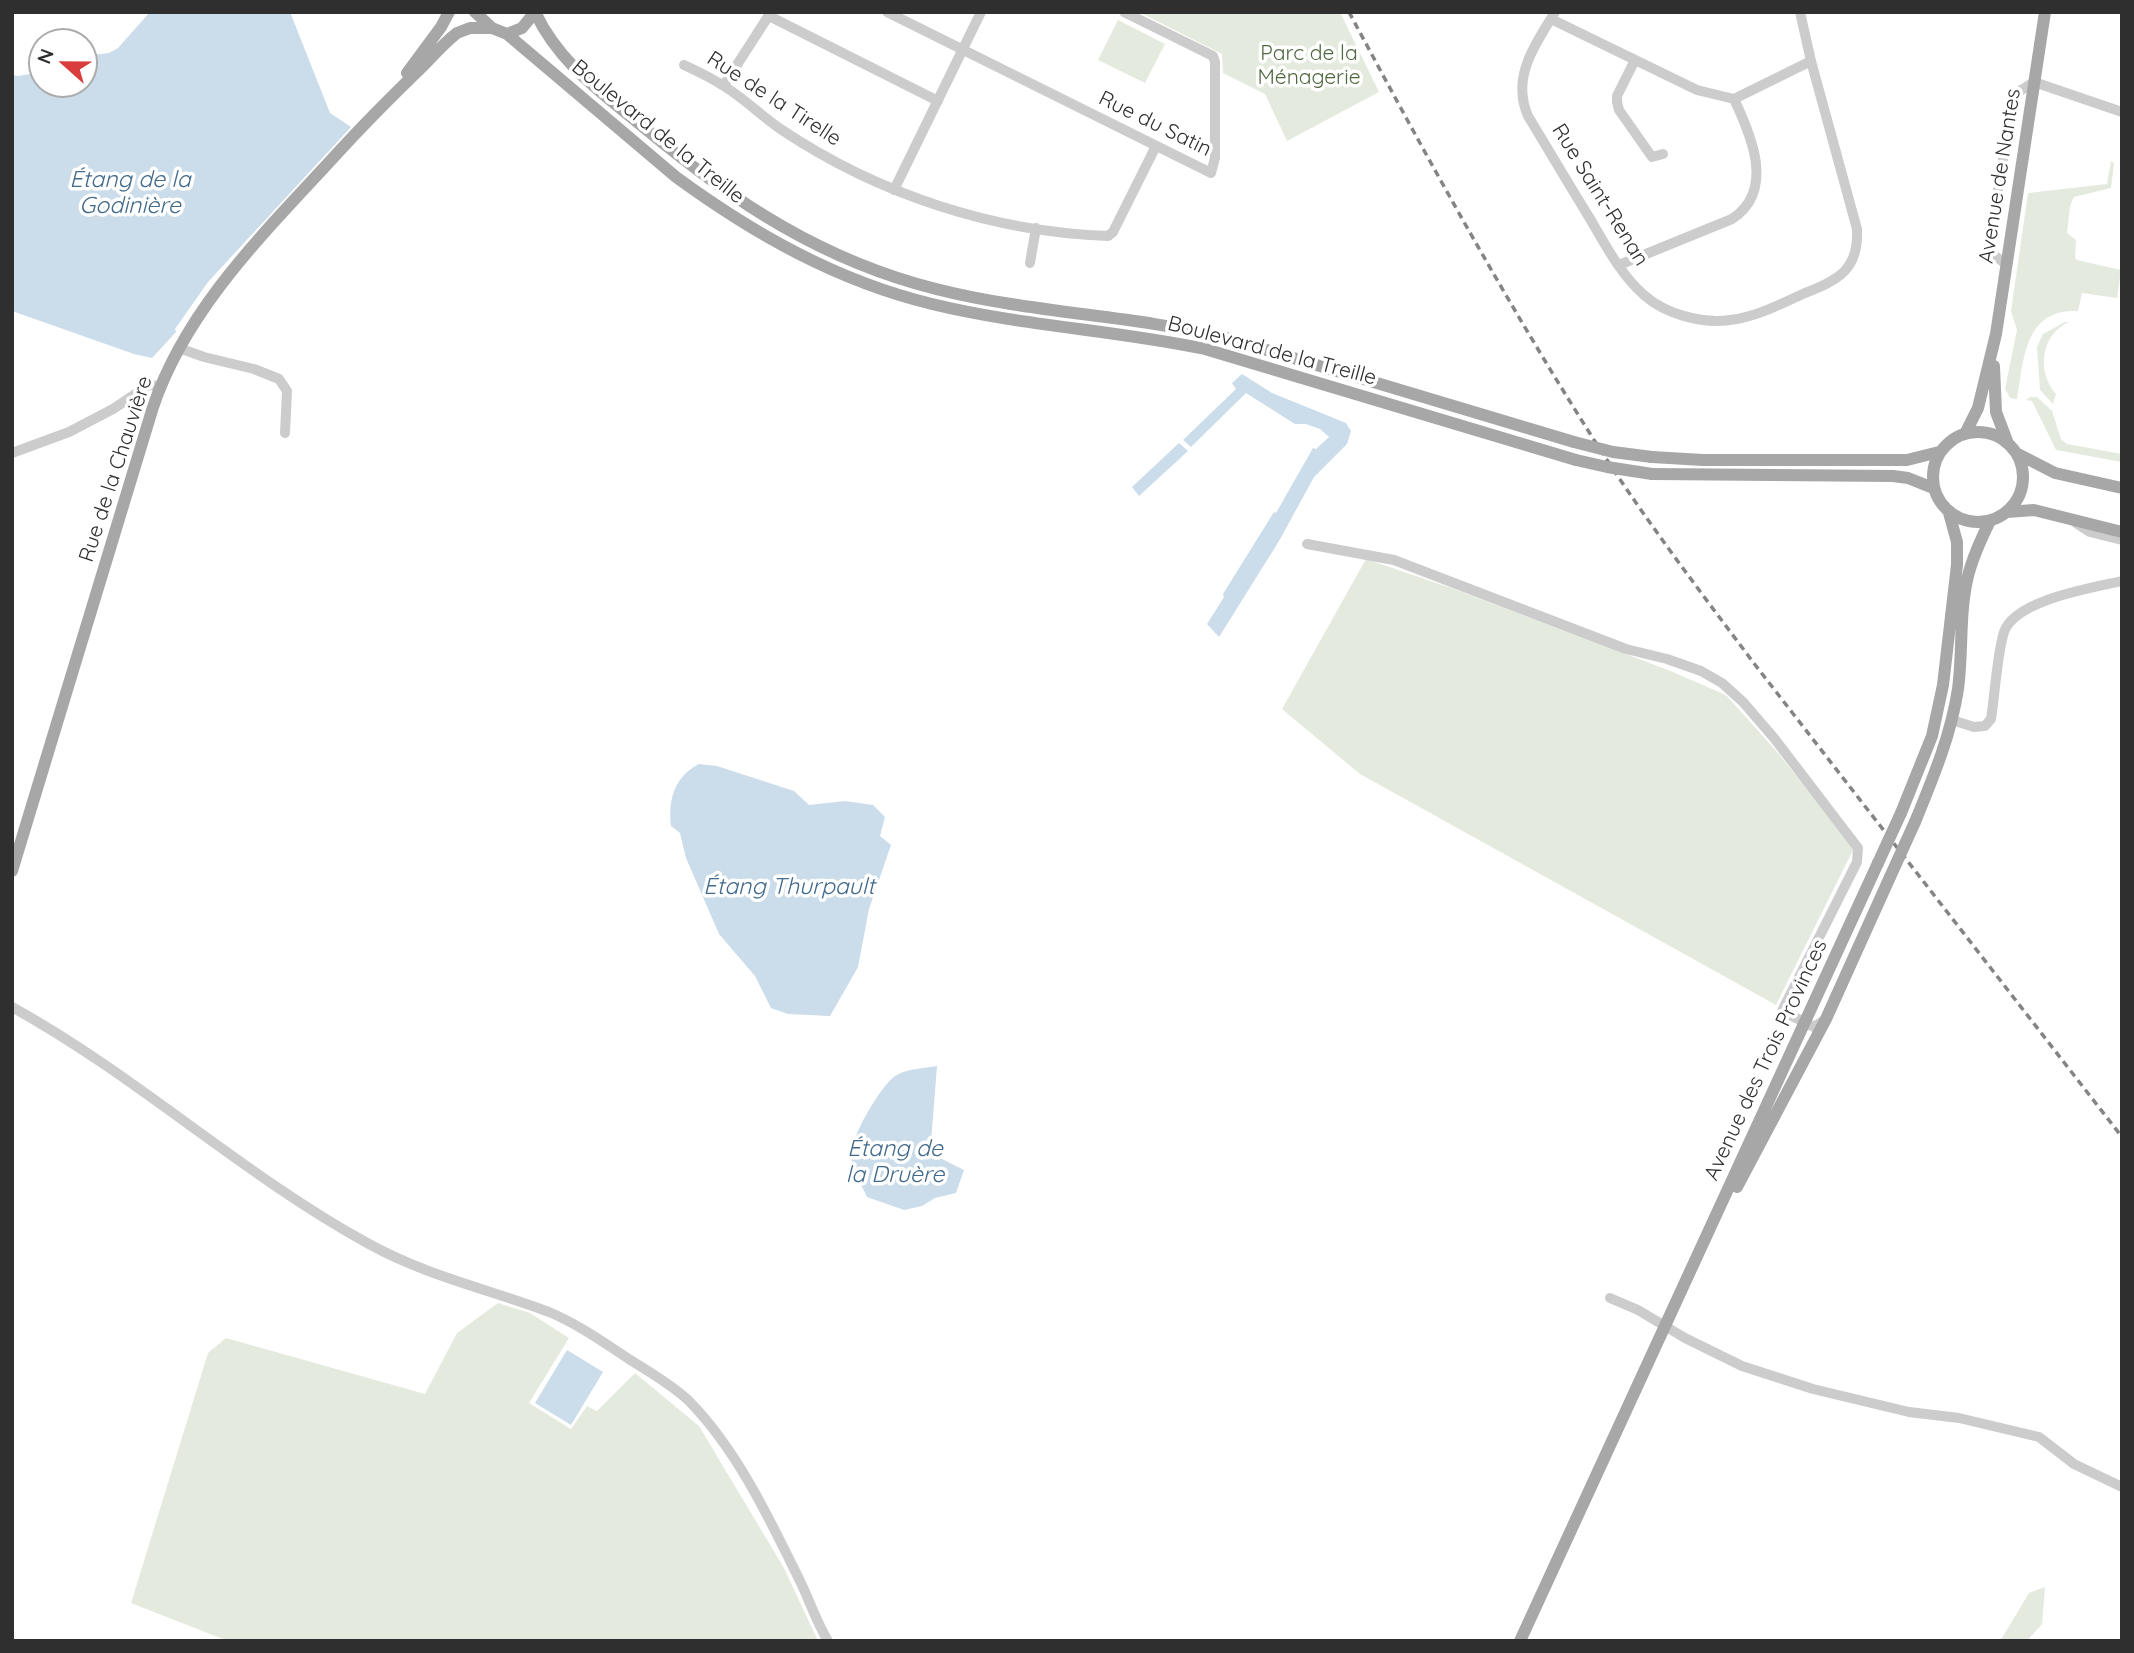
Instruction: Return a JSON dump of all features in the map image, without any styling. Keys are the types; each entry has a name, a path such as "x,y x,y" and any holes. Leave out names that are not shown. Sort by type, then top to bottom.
{"main road":[{"name":"Rue de la Chauvière","path":"385,102 449,12"},
{"path":"475,12 492,28"},
{"path":"508,34 522,28 535,12"},
{"name":"Boulevard de la Treille","path":"535,12 545,32 564,58 698,172 773,223 864,266 960,295 1169,325 1204,333 1574,443 1613,452 1703,460 1907,460 1939,452"},
{"name":"Avenue de Nantes","path":"1966,432 1978,408 1994,345 2045,12"},
{"name":"Rue de la Chauvière","path":"12,871 160,386 179,348 224,281 385,102 457,33 470,28 492,28"},
{"name":"Boulevard de la Treille","path":"492,28 508,34 676,177 705,198 771,240 844,275 909,299 967,312 1205,349 1607,467 1652,474 1893,476 1908,478 1933,488"},
{"name":"Avenue de Nantes","path":"1994,345 1993,384 1996,412 2007,441"},
{"path":"1979,431 2007,441 2018,454 2023,469 2023,485 2017,500 2007,512 1990,521 1964,519 1949,513 1933,488 1933,470 1939,452 1966,432 1979,431"},
{"path":"2018,454 2055,473 2122,488"},
{"path":"2007,512 2034,510 2122,532"},
{"name":"Avenue des Trois Provinces","path":"1520,1641 1901,813 1932,736 1943,685 1957,565 1956,541 1949,513"},
{"path":"1952,720 1958,687 1968,577 1978,544 1990,521"},
{"name":"Avenue des Trois Provinces","path":"1689,1273 1826,1019 1915,822 1941,759 1952,720"}],"street":[{"name":"Rue du Satin","path":"887,12 1211,173 1215,158 1215,62 1208,54 1124,12"},
{"path":"894,190 981,12"},
{"name":"Rue Saint-Renan","path":"1553,16 1531,54 1522,77 1524,107 1619,265 1636,287 1656,304 1682,314 1716,321 1742,318 1761,312 1827,284 1846,270 1856,254 1857,229 1800,12"},
{"path":"723,85 770,14 938,101"},
{"path":"1553,16 1698,90 1734,99 1811,61"},
{"path":"1635,60 1617,96 1619,110 1652,157 1663,154"},
{"name":"Rue de la Tirelle","path":"684,65 723,85 781,130 848,168 894,190 953,211 1036,228 1108,236 1113,232 1156,146"},
{"path":"2006,264 1992,254 1989,246 2015,94 2034,82 2122,112"},
{"path":"1619,265 1732,219 1749,204 1757,186 1757,163 1742,115 1734,99"},
{"path":"1030,263 1036,228"},
{"path":"179,348 254,369 279,379 287,391 285,433"},
{"path":"12,453 69,432 113,409 149,385 160,386"},
{"path":"2073,520 2090,532 2122,540"},
{"path":"1307,544 1394,560 1626,649 1693,668 1723,683 1774,738 1858,848 1857,862 1782,1011 1814,1027 1826,1019"},
{"path":"1952,720 1974,727 1985,726 1991,719 2004,631 2012,618 2032,606 2122,582"},
{"path":"12,1007 41,1023 143,1091 253,1172 368,1243 443,1278 551,1313 667,1383 700,1413 731,1455 765,1513 828,1641"},
{"path":"1610,1298 1742,1366 1813,1389 1909,1412 1959,1418 2039,1437 2074,1464 2122,1487"}],"green space":[{"name":"Parc de la Ménagerie","path":"1139,12 1340,12 1379,92 1287,141 1265,94 1223,73 1222,54"},
{"path":"1118,20 1165,44 1145,83 1098,60"},
{"path":"2111,161 2114,163 2111,188 2074,197 2070,206 2067,233 2076,240 2077,260 2121,270 2117,298 2082,293 2078,311 2060,312 2037,327 2025,353 2017,399 2010,398 2005,389 2017,330 2011,311 2028,193 2107,184"},
{"path":"2069,322 2052,335 2044,354 2046,375 2056,394 2053,404 2040,390 2037,347 2043,334"},
{"path":"2037,397 2052,411 2061,439 2067,444 2122,454 2122,462 2056,450 2032,401 2026,400"},
{"path":"1366,559 1457,590 1668,670 1726,695 1778,753 1854,848 1776,1005 1360,774 1282,709"},
{"path":"498,1303 530,1313 569,1338 529,1403 571,1429 587,1406 597,1411 635,1373 699,1426 784,1568 818,1641 228,1641 131,1603 208,1353 226,1338 425,1394 457,1333"},
{"path":"2045,1587 2042,1624 2027,1641 1996,1641 2002,1638 2029,1593"}],"water":[{"name":"Étang de la Godinière","path":"150,12 290,12 330,113 351,127 208,282 175,329 176,332 152,358 12,311 12,75 28,74 28,98 98,98 98,54 118,48"},
{"path":"1242,374 1272,393 1346,423 1351,431 1347,444 1314,477 1279,541 1219,637 1207,624 1224,597 1223,594 1274,512 1276,513 1313,448 1316,449 1329,437 1320,429 1306,424 1295,424 1246,393 1191,447 1183,440 1236,389 1232,383"},
{"path":"1179,443 1188,451 1139,496 1132,487"},
{"name":"Étang Thurpault","path":"699,764 717,766 794,791 809,805 845,801 873,805 885,817 880,836 891,845 869,909 858,967 830,1016 788,1014 771,1008 755,976 719,934 686,858 680,833 671,826 674,790 690,769"},
{"name":"Étang de la Druère","path":"937,1066 931,1142 936,1156 964,1170 956,1193 904,1210 867,1197 851,1156 855,1137 867,1113 895,1076 910,1070"},
{"path":"567,1350 603,1372 571,1425 535,1403"}],"railway":[{"path":"1349,12 1495,277 1557,381 1629,492 1756,666 2122,1137"}]}
